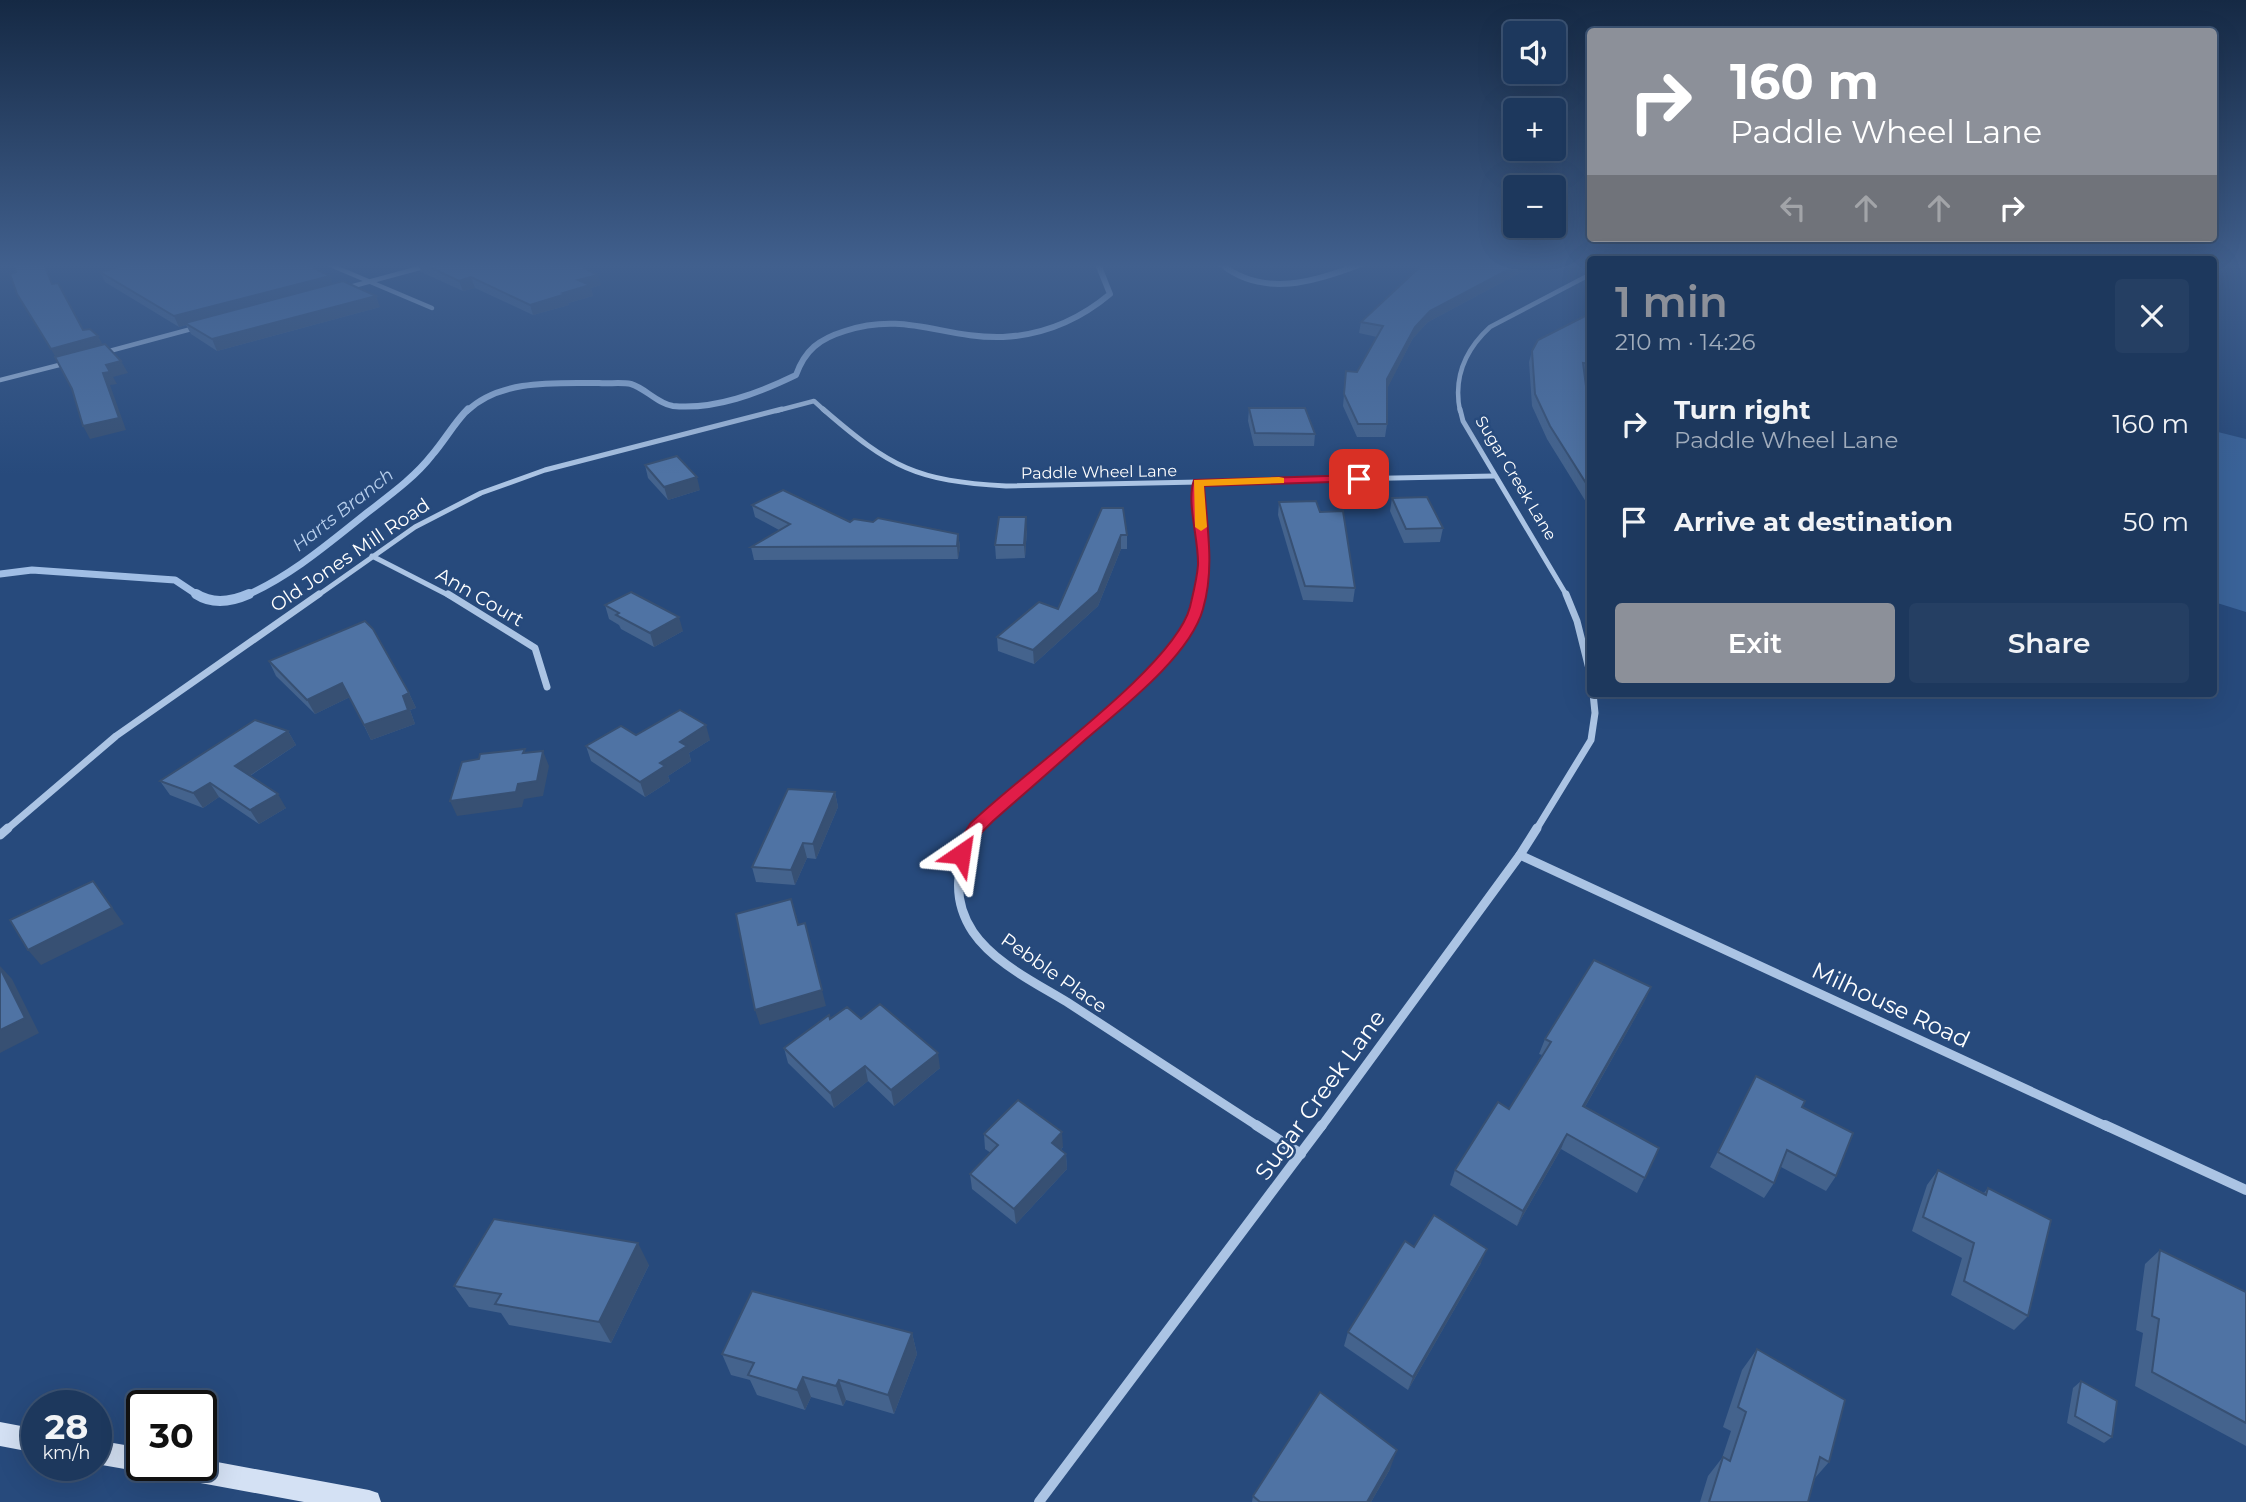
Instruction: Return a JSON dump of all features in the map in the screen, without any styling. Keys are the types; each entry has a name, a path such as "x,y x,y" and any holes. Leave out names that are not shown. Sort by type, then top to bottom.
{"street":[{"path":"93,356 173,334"},
{"name":"Sugar Creek Lane","path":"1481,334 1464,359 1456,383 1459,410 1494,475 1565,590 1577,621 1587,661"},
{"path":"0,380 79,359"},
{"name":"Paddle Wheel Lane","path":"814,401 873,452 911,473 931,480 1006,486 1494,475"},
{"name":"Old Jones Mill Road","path":"0,835 116,736 372,556 446,510 517,479 814,401"},
{"name":"Pebble Place","path":"1198,482 1204,565 1196,610 1184,633 1137,687 976,828 961,854 956,878 959,904 975,935 1018,971 1301,1154"},
{"name":"Ann Court","path":"372,556 448,594 535,648 547,687"},
{"name":"Sugar Creek Lane","path":"1039,1502 1301,1154 1520,855 1591,740 1595,713 1593,697"},
{"name":"Milhouse Road","path":"1520,855 2246,1190"},
{"path":"0,1434 21,1438"},
{"path":"217,1474 369,1502"}],"shaded area":[{"path":"2217,432 2246,439 2246,612 2217,603"}],"building":[{"path":"42,334 98,336 51,349"},
{"path":"204,334 231,334 212,339"},
{"path":"1378,334 1411,334 1387,379 1387,424 1358,424 1344,394 1346,371 1357,372"},
{"path":"1550,334 1587,334 1587,364 1583,363 1587,394 1587,485 1550,426 1535,394 1532,351 1538,340"},
{"path":"105,344 121,361 106,365 110,372 103,373 119,418 83,426 72,389 55,357"},
{"path":"1249,408 1305,408 1315,434 1255,433"},
{"path":"677,456 697,477 664,487 645,465"},
{"path":"783,490 850,522 854,519 873,522 878,518 958,534 957,546 751,547 790,524 752,505"},
{"path":"1427,497 1443,528 1406,529 1392,498"},
{"path":"1316,501 1320,512 1343,511 1355,588 1305,586 1279,502"},
{"path":"1102,508 1123,508 1127,535 1121,535 1098,592 1033,650 997,637 1039,602 1058,609"},
{"path":"999,517 1026,517 1024,545 995,545"},
{"path":"631,592 679,617 650,633 616,615 619,613 605,605"},
{"path":"365,621 373,629 409,693 403,696 408,710 364,725 342,683 307,700 269,661"},
{"path":"680,710 706,725 680,742 687,746 660,763 665,766 640,782 586,746 621,726 636,735"},
{"path":"255,720 288,731 235,766 278,794 250,810 210,783 193,793 160,781"},
{"path":"525,749 523,753 543,751 537,781 518,784 516,792 450,801 462,762 479,759 480,754"},
{"path":"788,789 835,792 813,844 803,843 791,870 752,867"},
{"path":"93,881 112,908 28,950 10,920"},
{"path":"791,899 798,925 805,923 822,990 755,1010 736,914"},
{"path":"1594,960 1651,987 1583,1106 1659,1148 1645,1178 1567,1134 1523,1211 1455,1170 1498,1102 1509,1109 1551,1042 1545,1039"},
{"path":"0,968 25,1018 0,1030"},
{"path":"880,1004 938,1053 891,1090 865,1066 830,1093 784,1048 829,1015 830,1019 847,1007 861,1019"},
{"path":"1756,1076 1805,1101 1802,1107 1853,1133 1836,1176 1787,1150 1774,1183 1718,1152"},
{"path":"1018,1100 1062,1132 1052,1143 1066,1154 1014,1209 970,1174 998,1145 984,1134"},
{"path":"1938,1170 1986,1195 1988,1188 2051,1220 2028,1316 1964,1281 1974,1243 1923,1217"},
{"path":"1434,1215 1487,1249 1413,1377 1348,1332 1405,1241 1414,1247"},
{"path":"494,1219 638,1243 599,1322 495,1304 501,1294 454,1286"},
{"path":"2160,1250 2246,1292 2246,1423 2152,1372 2159,1319 2152,1316"},
{"path":"752,1291 912,1333 888,1395 839,1380 836,1386 803,1377 797,1390 748,1375 754,1363 722,1354"},
{"path":"1757,1349 1845,1400 1829,1462 1820,1457 1808,1502 1709,1502 1723,1457 1730,1461 1746,1412 1738,1407"},
{"path":"2081,1381 2117,1401 2112,1437 2075,1416"},
{"path":"1320,1392 1397,1450 1367,1502 1260,1502 1253,1496"}],"waterway":[{"name":"Harts Branch","path":"467,411 496,393 547,383 627,383 673,406 721,403 752,394 796,375 809,352 820,342 836,334"},
{"name":"Harts Branch","path":"963,334 1003,337 1028,334"},
{"name":"Harts Branch","path":"245,596 278,579 309,558 402,485 425,463 468,409"},
{"name":"Harts Branch","path":"0,574 32,570 175,580 196,594"},
{"name":"Harts Branch","path":"196,594 209,600 222,601 249,594"}],"slow traffic":[{"path":"1201,527 1198,482 1279,481"}],"route":[{"path":"961,854 976,828 998,806 1137,687 1184,633 1196,610 1204,565 1198,482 1359,479"}]}
